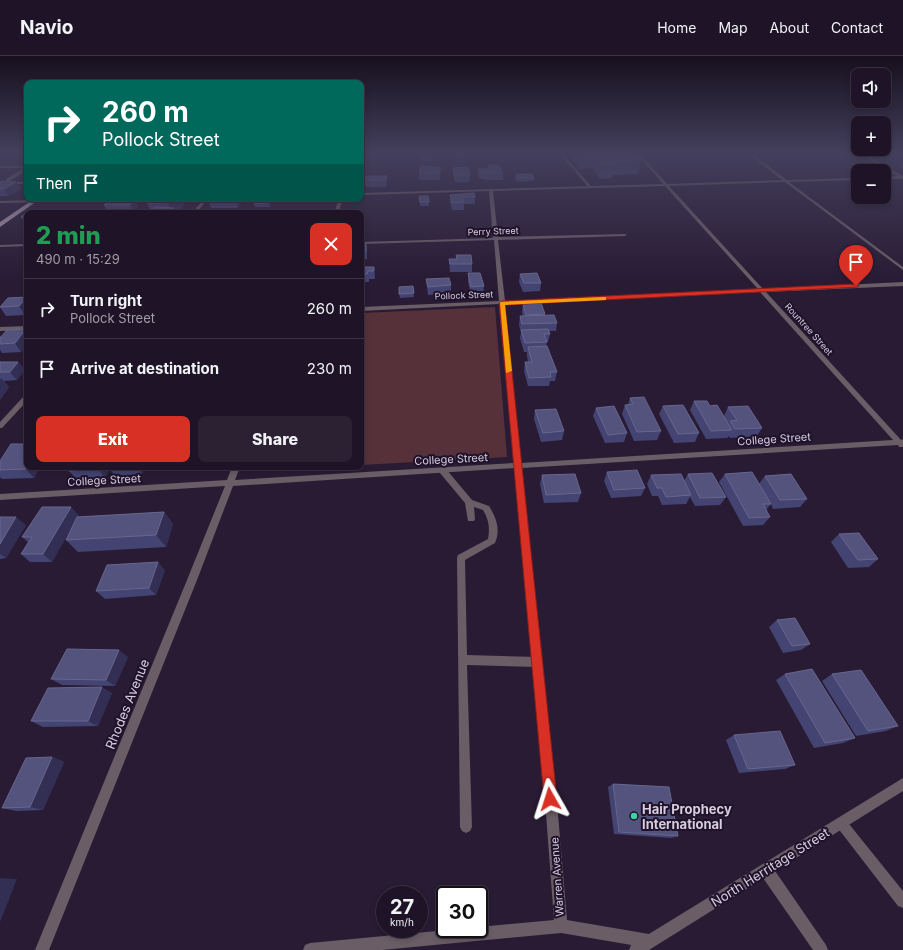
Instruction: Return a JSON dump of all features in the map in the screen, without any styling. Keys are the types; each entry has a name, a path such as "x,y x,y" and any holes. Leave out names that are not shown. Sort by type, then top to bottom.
{"main road":[{"path":"0,224 33,202"}],"street":[{"name":"Warren Avenue","path":"491,195 552,814 561,926 649,941"},
{"name":"Rountree Street","path":"674,195 902,443"},
{"path":"803,195 903,269"},
{"path":"0,202 24,201"},
{"path":"197,210 203,202"},
{"name":"Perry Street","path":"364,243 625,235"},
{"path":"0,246 24,245"},
{"name":"Pollock Street","path":"364,309 903,284"},
{"path":"0,329 24,328"},
{"path":"0,426 24,400"},
{"name":"College Street","path":"0,497 902,443"},
{"name":"Rhodes Avenue","path":"42,950 78,865 235,470"},
{"path":"442,471 469,502 486,508 492,519 494,530 492,541 461,558 466,827"},
{"path":"469,502 472,519"},
{"path":"475,540 477,549"},
{"path":"462,660 536,662"},
{"name":"North Herritage Street","path":"636,950 903,784"},
{"path":"841,822 903,901"},
{"path":"766,870 821,950"},
{"path":"310,950 561,926"}],"shaded area":[{"path":"495,307 507,457 364,465 364,313"}],"building":[{"path":"450,195 474,195 475,197 462,197 464,202 452,203"},
{"path":"419,196 428,196 429,202 420,202"},
{"path":"107,202 132,202 130,205 104,205"},
{"path":"148,202 173,202 168,203"},
{"path":"255,202 269,202 269,203 254,204"},
{"path":"155,207 174,208 172,210 153,210"},
{"path":"364,244 366,244 366,251 364,251"},
{"path":"456,255 471,255 472,264 450,264 449,259 457,259"},
{"path":"364,267 374,267 374,271 368,271 367,274 364,274"},
{"path":"468,273 480,273 484,286 471,287"},
{"path":"537,273 541,283 524,283 520,274"},
{"path":"449,278 451,285 428,287 426,279"},
{"path":"413,286 414,293 399,294 399,287"},
{"path":"24,297 24,300 19,306 0,307 8,298"},
{"path":"541,303 545,314 526,315 523,304"},
{"path":"554,315 557,323 522,324 520,316"},
{"path":"24,329 24,332 15,343 0,344 0,338 7,330"},
{"path":"548,329 550,334 544,334 547,342 525,343 521,330"},
{"path":"547,346 557,372 550,372 551,377 529,378 525,362 532,362 528,347"},
{"path":"0,362 18,362 10,372 0,372"},
{"path":"644,397 661,431 637,432 625,405 633,404 630,398"},
{"path":"694,401 707,401 710,406 717,405 732,430 711,431"},
{"path":"683,405 699,433 678,434 663,406"},
{"path":"614,406 627,433 608,435 596,408"},
{"path":"748,406 762,428 735,429 730,421 737,420 728,407"},
{"path":"556,409 564,431 543,433 535,410"},
{"path":"11,444 24,444 24,469 0,470 0,461"},
{"path":"637,470 645,488 614,490 607,472"},
{"path":"752,472 771,504 763,504 770,517 749,518 725,474"},
{"path":"712,473 726,497 700,498 688,474"},
{"path":"575,474 581,493 546,495 542,475"},
{"path":"681,474 691,495 666,497 662,488 657,488 651,475"},
{"path":"791,474 807,499 780,500 765,476"},
{"path":"42,507 71,507 43,554 21,554 32,537 22,537"},
{"path":"164,512 156,535 66,540 77,517"},
{"path":"0,517 16,517 0,544"},
{"path":"859,533 878,559 858,560 839,534"},
{"path":"158,562 149,588 96,591 107,565"},
{"path":"795,618 810,644 792,646 777,620"},
{"path":"67,649 119,650 106,680 51,679"},
{"path":"812,669 855,738 825,743 785,674"},
{"path":"861,670 898,726 868,731 832,674"},
{"path":"102,687 88,721 31,721 48,688"},
{"path":"780,731 795,765 748,769 734,735"},
{"path":"52,757 30,807 2,808 26,758"},
{"path":"613,784 669,787 678,836 619,832"}],"slow traffic":[{"path":"508,371 502,303 604,298"}],"place":[{"name":"Hair Prophecy International","path":"634,816"}],"route":[{"path":"550,799 502,303 856,286"}]}
